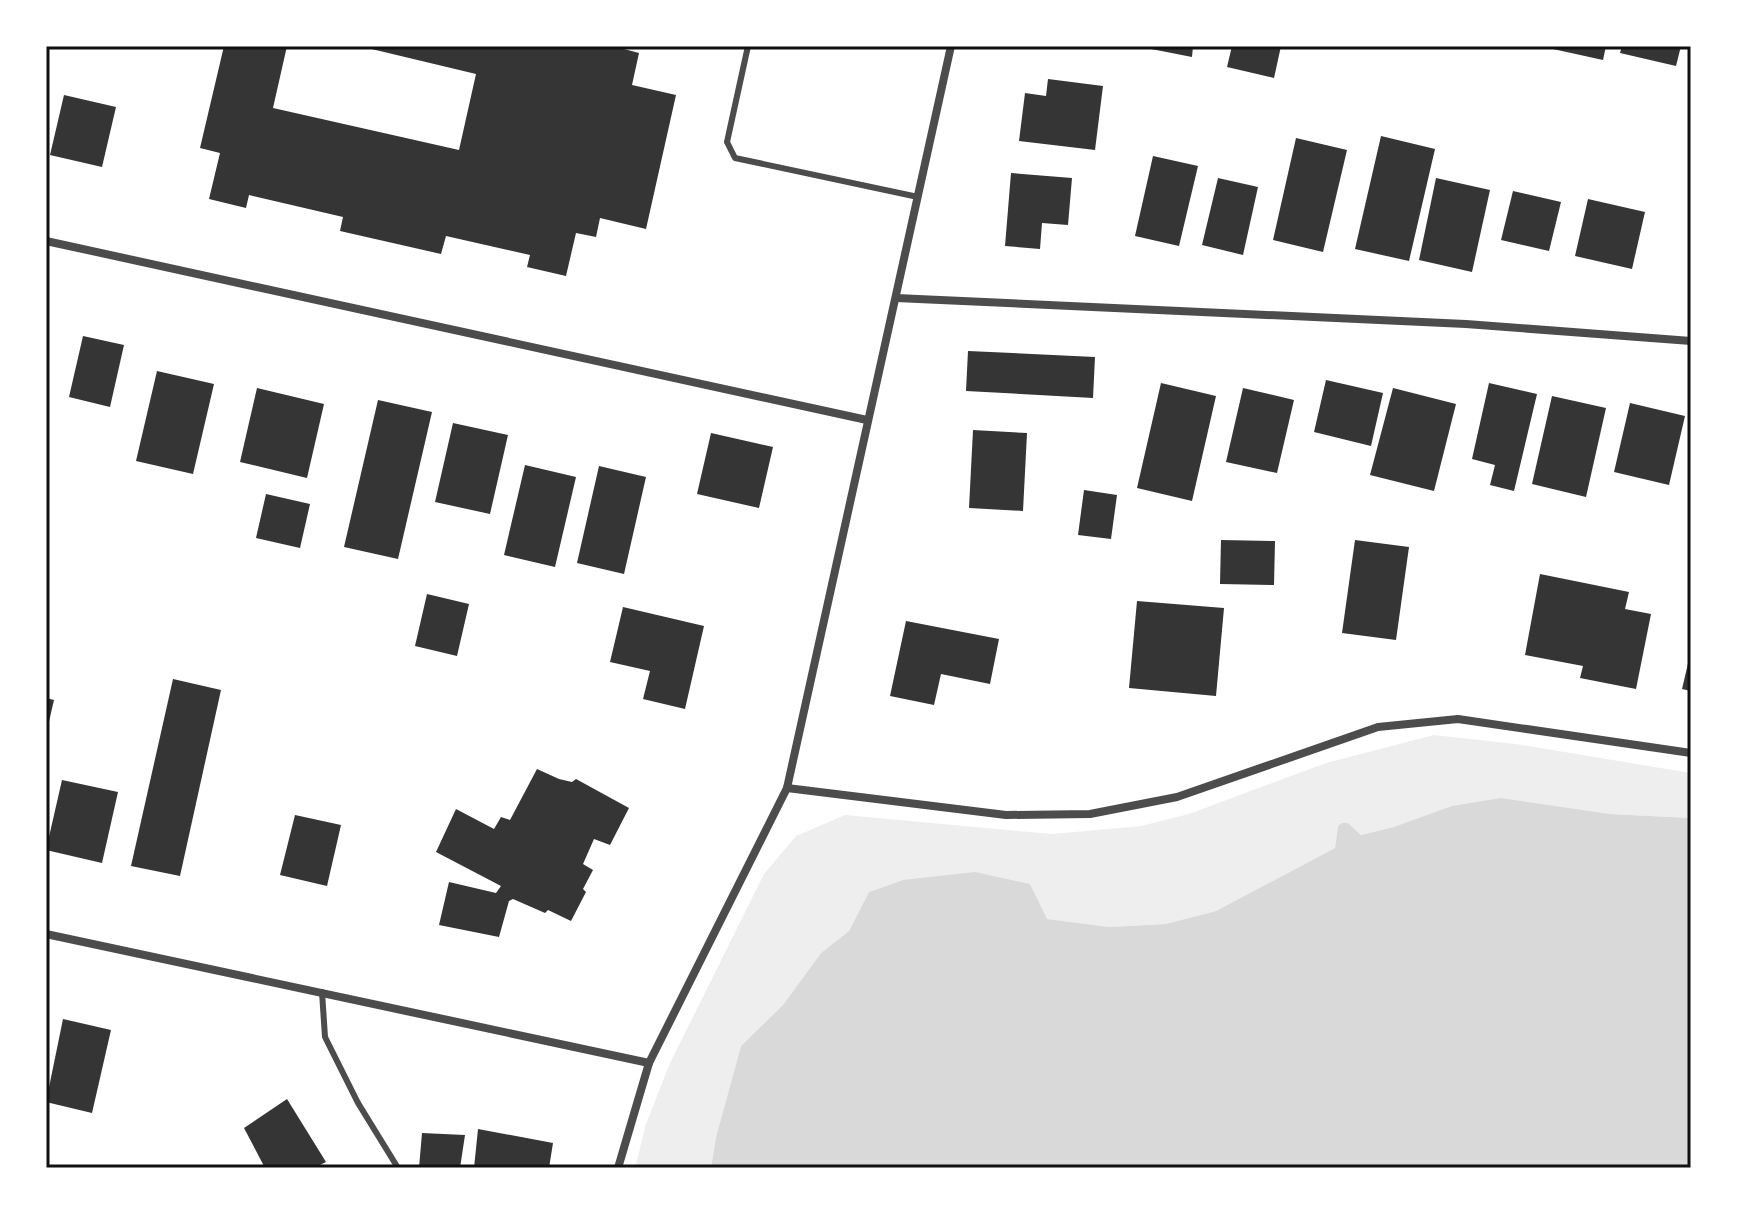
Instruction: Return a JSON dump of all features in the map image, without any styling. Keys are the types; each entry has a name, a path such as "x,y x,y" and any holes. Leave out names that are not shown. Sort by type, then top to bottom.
{"street":[{"path":"618,1168 649,1063 787,788 951,46"},
{"path":"46,241 867,420"},
{"path":"896,298 1466,324 1691,341"},
{"path":"787,788 1006,815 1090,814 1177,797 1378,727 1458,719 1691,753"},
{"path":"46,934 649,1063"}],"lane":[{"path":"748,46 727,142 735,158 918,197"},
{"path":"322,992 325,1037 358,1103 398,1168"}],"shaded area":[{"path":"1434,735 1516,744 1691,773 1691,818 1609,814 1394,827 1361,835 1348,823 1338,826 1335,848 1216,911 1166,924 1109,927 1046,919 1030,884 903,880 869,892 849,931 821,953 783,1005 741,1046 716,1137 711,1168 635,1168 646,1124 670,1063 764,874 796,836 845,815 1052,834 1141,826 1189,814 1326,763"},
{"path":"1501,798 1609,814 1691,818 1691,1168 711,1168 716,1137 741,1046 783,1005 821,953 849,931 869,892 903,880 975,872 1030,884 1047,919 1109,927 1166,924 1216,911 1335,848 1338,826 1342,823 1348,823 1361,835 1452,806"}],"building":[{"path":"224,46 287,46 273,108 459,150 476,74 359,46 613,46 639,53 632,85 676,95 646,229 600,218 596,237 576,233 566,276 527,267 530,255 446,236 441,254 340,231 343,217 249,195 246,208 209,199 220,153 200,148"},
{"path":"1136,46 1193,46 1192,57"},
{"path":"1232,46 1281,46 1274,78 1227,67"},
{"path":"1554,46 1606,46 1603,60 1553,49"},
{"path":"1622,46 1681,46 1676,66 1620,53"},
{"path":"1048,79 1103,86 1095,150 1019,141 1025,93 1046,96"},
{"path":"64,95 116,107 102,167 50,155"},
{"path":"1381,136 1435,149 1409,261 1355,249"},
{"path":"1296,138 1347,150 1323,252 1273,240"},
{"path":"1153,156 1198,166 1179,246 1135,236"},
{"path":"1011,173 1072,178 1068,225 1042,223 1040,249 1005,246"},
{"path":"1218,178 1258,187 1243,255 1202,245"},
{"path":"1436,178 1490,190 1472,272 1419,260"},
{"path":"1513,191 1561,202 1549,251 1501,240"},
{"path":"1588,199 1645,212 1632,269 1575,256"},
{"path":"83,336 124,345 110,407 69,397"},
{"path":"968,351 1095,357 1093,398 966,391"},
{"path":"157,371 214,384 193,474 136,461"},
{"path":"1326,380 1383,393 1371,446 1314,432"},
{"path":"1161,383 1216,396 1192,501 1137,488"},
{"path":"1489,383 1537,394 1514,491 1490,485 1495,465 1472,459"},
{"path":"257,388 324,404 307,478 240,462"},
{"path":"1243,388 1294,400 1277,473 1226,462"},
{"path":"1393,388 1456,404 1434,491 1370,475"},
{"path":"1552,396 1606,408 1586,497 1532,484"},
{"path":"378,400 432,412 398,559 344,547"},
{"path":"1630,403 1685,416 1669,485 1614,472"},
{"path":"453,423 508,435 490,514 435,502"},
{"path":"973,430 1027,433 1023,511 969,508"},
{"path":"711,433 773,447 759,508 697,494"},
{"path":"525,465 576,477 555,567 504,555"},
{"path":"599,466 646,477 624,574 577,563"},
{"path":"1084,490 1117,495 1111,539 1078,535"},
{"path":"266,494 310,504 300,548 256,538"},
{"path":"1221,540 1275,541 1274,585 1220,584"},
{"path":"1355,540 1409,547 1396,640 1342,633"},
{"path":"1540,574 1629,592 1625,609 1651,614 1636,689 1580,678 1583,666 1525,655"},
{"path":"427,594 469,604 457,656 415,646"},
{"path":"1137,601 1224,608 1216,696 1129,688"},
{"path":"623,607 704,626 685,709 643,699 650,671 610,662"},
{"path":"906,621 999,639 990,684 941,674 934,705 890,696"},
{"path":"1691,655 1691,691 1682,689"},
{"path":"173,679 221,690 180,876 131,866"},
{"path":"46,698 54,700 47,730 46,729"},
{"path":"537,769 559,779 572,782 576,779 629,808 610,845 594,839 583,864 593,870 571,921 513,899 509,901 499,937 439,925 449,882 496,893 501,886 436,852 456,809 494,829 501,817 510,820"},
{"path":"62,780 118,792 102,863 46,850"},
{"path":"295,815 341,825 327,886 280,875"},
{"path":"63,1019 111,1030 92,1113 46,1102"},
{"path":"287,1099 326,1162 314,1168 265,1168 244,1128"},
{"path":"478,1129 553,1143 549,1168 474,1168"},
{"path":"422,1133 465,1135 460,1168 419,1168"}]}
